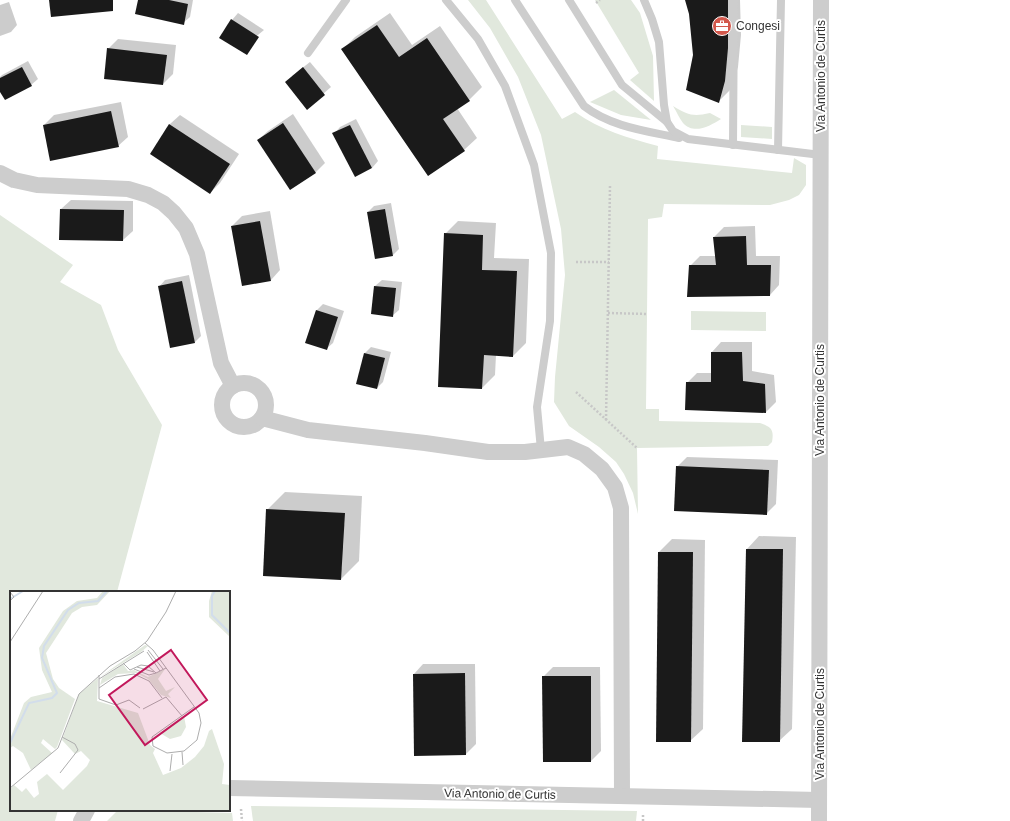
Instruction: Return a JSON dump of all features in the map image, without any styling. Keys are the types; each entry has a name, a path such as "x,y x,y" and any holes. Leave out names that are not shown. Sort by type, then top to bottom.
{"street":[{"name":"Via Antonio de Curtis","path":"819,821 821,0"},
{"path":"0,173 14,180 37,185 128,189 148,195 163,203 174,213 186,228 197,254 221,363 232,386"},
{"path":"239,383 252,384 262,392 266,398 267,405 262,418 252,426 246,427 240,427 229,421 225,416 222,402 224,396 232,386 239,383"},
{"path":"262,418 308,430 425,443 488,452 525,452 568,447 584,454 602,469 615,487 621,508 622,796"},
{"name":"Via Antonio de Curtis","path":"230,788 819,800"},
{"path":"81,821 86,811"}],"lane":[{"path":"308,53 346,0"},
{"path":"446,0 478,39 505,86 534,165 551,253 550,321 538,407 541,450"},
{"path":"516,0 584,106 595,114 612,122 637,129 688,139 821,155"},
{"path":"569,0 622,86 667,122 673,131 688,139"},
{"path":"644,0 659,42 664,105 667,122"},
{"path":"733,145 734,0"},
{"path":"778,150 781,0"}],"path":[{"path":"596,3 600,0"},
{"path":"606,420 610,186"},
{"path":"576,262 609,262"},
{"path":"608,314 647,314"},
{"path":"576,392 637,448"},
{"path":"241,810 242,821"},
{"path":"643,821 644,815"}],"shaded area":[{"path":"468,0 486,0 562,119 575,112 604,129 658,146 657,159 792,173 794,158 806,165 806,185 799,195 789,200 770,205 664,204 662,217 648,219 646,409 659,409 659,421 760,423 770,428 773,438 772,442 768,446 637,448 638,514 633,493 624,474 616,462 599,447 569,426 554,402 565,275 561,229 541,135 518,77 490,28"},
{"path":"595,0 631,0 640,13 653,56 654,101 630,80 639,73"},
{"path":"614,90 651,120 621,115 590,102"},
{"path":"673,106 691,114 699,115 710,113 721,119 707,127 697,129 687,127 680,119"},
{"path":"741,125 772,127 772,139 741,137"},
{"path":"0,215 73,265 60,282 101,305 118,350 162,425 117,591 10,591 10,811 58,811 55,821 0,821"},
{"path":"691,311 766,312 766,331 691,330"},
{"path":"251,806 637,811 636,821 253,821"},
{"path":"159,811 232,813 233,821 107,821 116,812"}],"building":[{"path":"49,0 113,0 113,11 51,17"},
{"path":"138,0 169,0 188,4 184,25 135,14"},
{"path":"685,0 728,0 728,48 725,81 719,103 686,90 693,55 689,14"},
{"path":"231,19 259,37 247,55 219,38"},
{"path":"377,25 399,57 427,38 470,101 443,119 465,151 428,176 341,49"},
{"path":"107,48 167,55 163,85 104,79"},
{"path":"22,67 32,86 5,100 0,92 0,78"},
{"path":"303,67 325,95 307,110 285,82"},
{"path":"111,111 119,147 50,161 43,125"},
{"path":"283,123 316,173 290,190 257,140"},
{"path":"169,124 230,164 210,194 150,154"},
{"path":"350,125 372,168 355,177 332,133"},
{"path":"60,209 124,210 123,241 59,240"},
{"path":"385,209 393,256 375,259 367,212"},
{"path":"260,221 271,281 242,286 231,226"},
{"path":"444,233 483,235 482,270 517,271 513,357 484,355 482,389 438,387"},
{"path":"746,236 747,265 771,265 770,296 687,297 689,265 716,265 713,237"},
{"path":"182,281 195,343 170,348 158,286"},
{"path":"374,286 396,288 393,317 371,314"},
{"path":"316,310 338,317 327,350 305,343"},
{"path":"711,352 742,352 743,381 765,384 766,413 685,410 686,382 711,382"},
{"path":"364,353 385,358 377,389 356,384"},
{"path":"676,466 769,470 767,515 674,511"},
{"path":"266,509 345,513 341,580 263,576"},
{"path":"746,549 783,549 780,742 742,742"},
{"path":"658,552 693,552 691,742 656,742"},
{"path":"465,673 466,755 414,756 413,674"},
{"path":"542,676 591,676 591,762 543,762"}],"place":[{"name":"Congesi","path":"722,26"}]}
